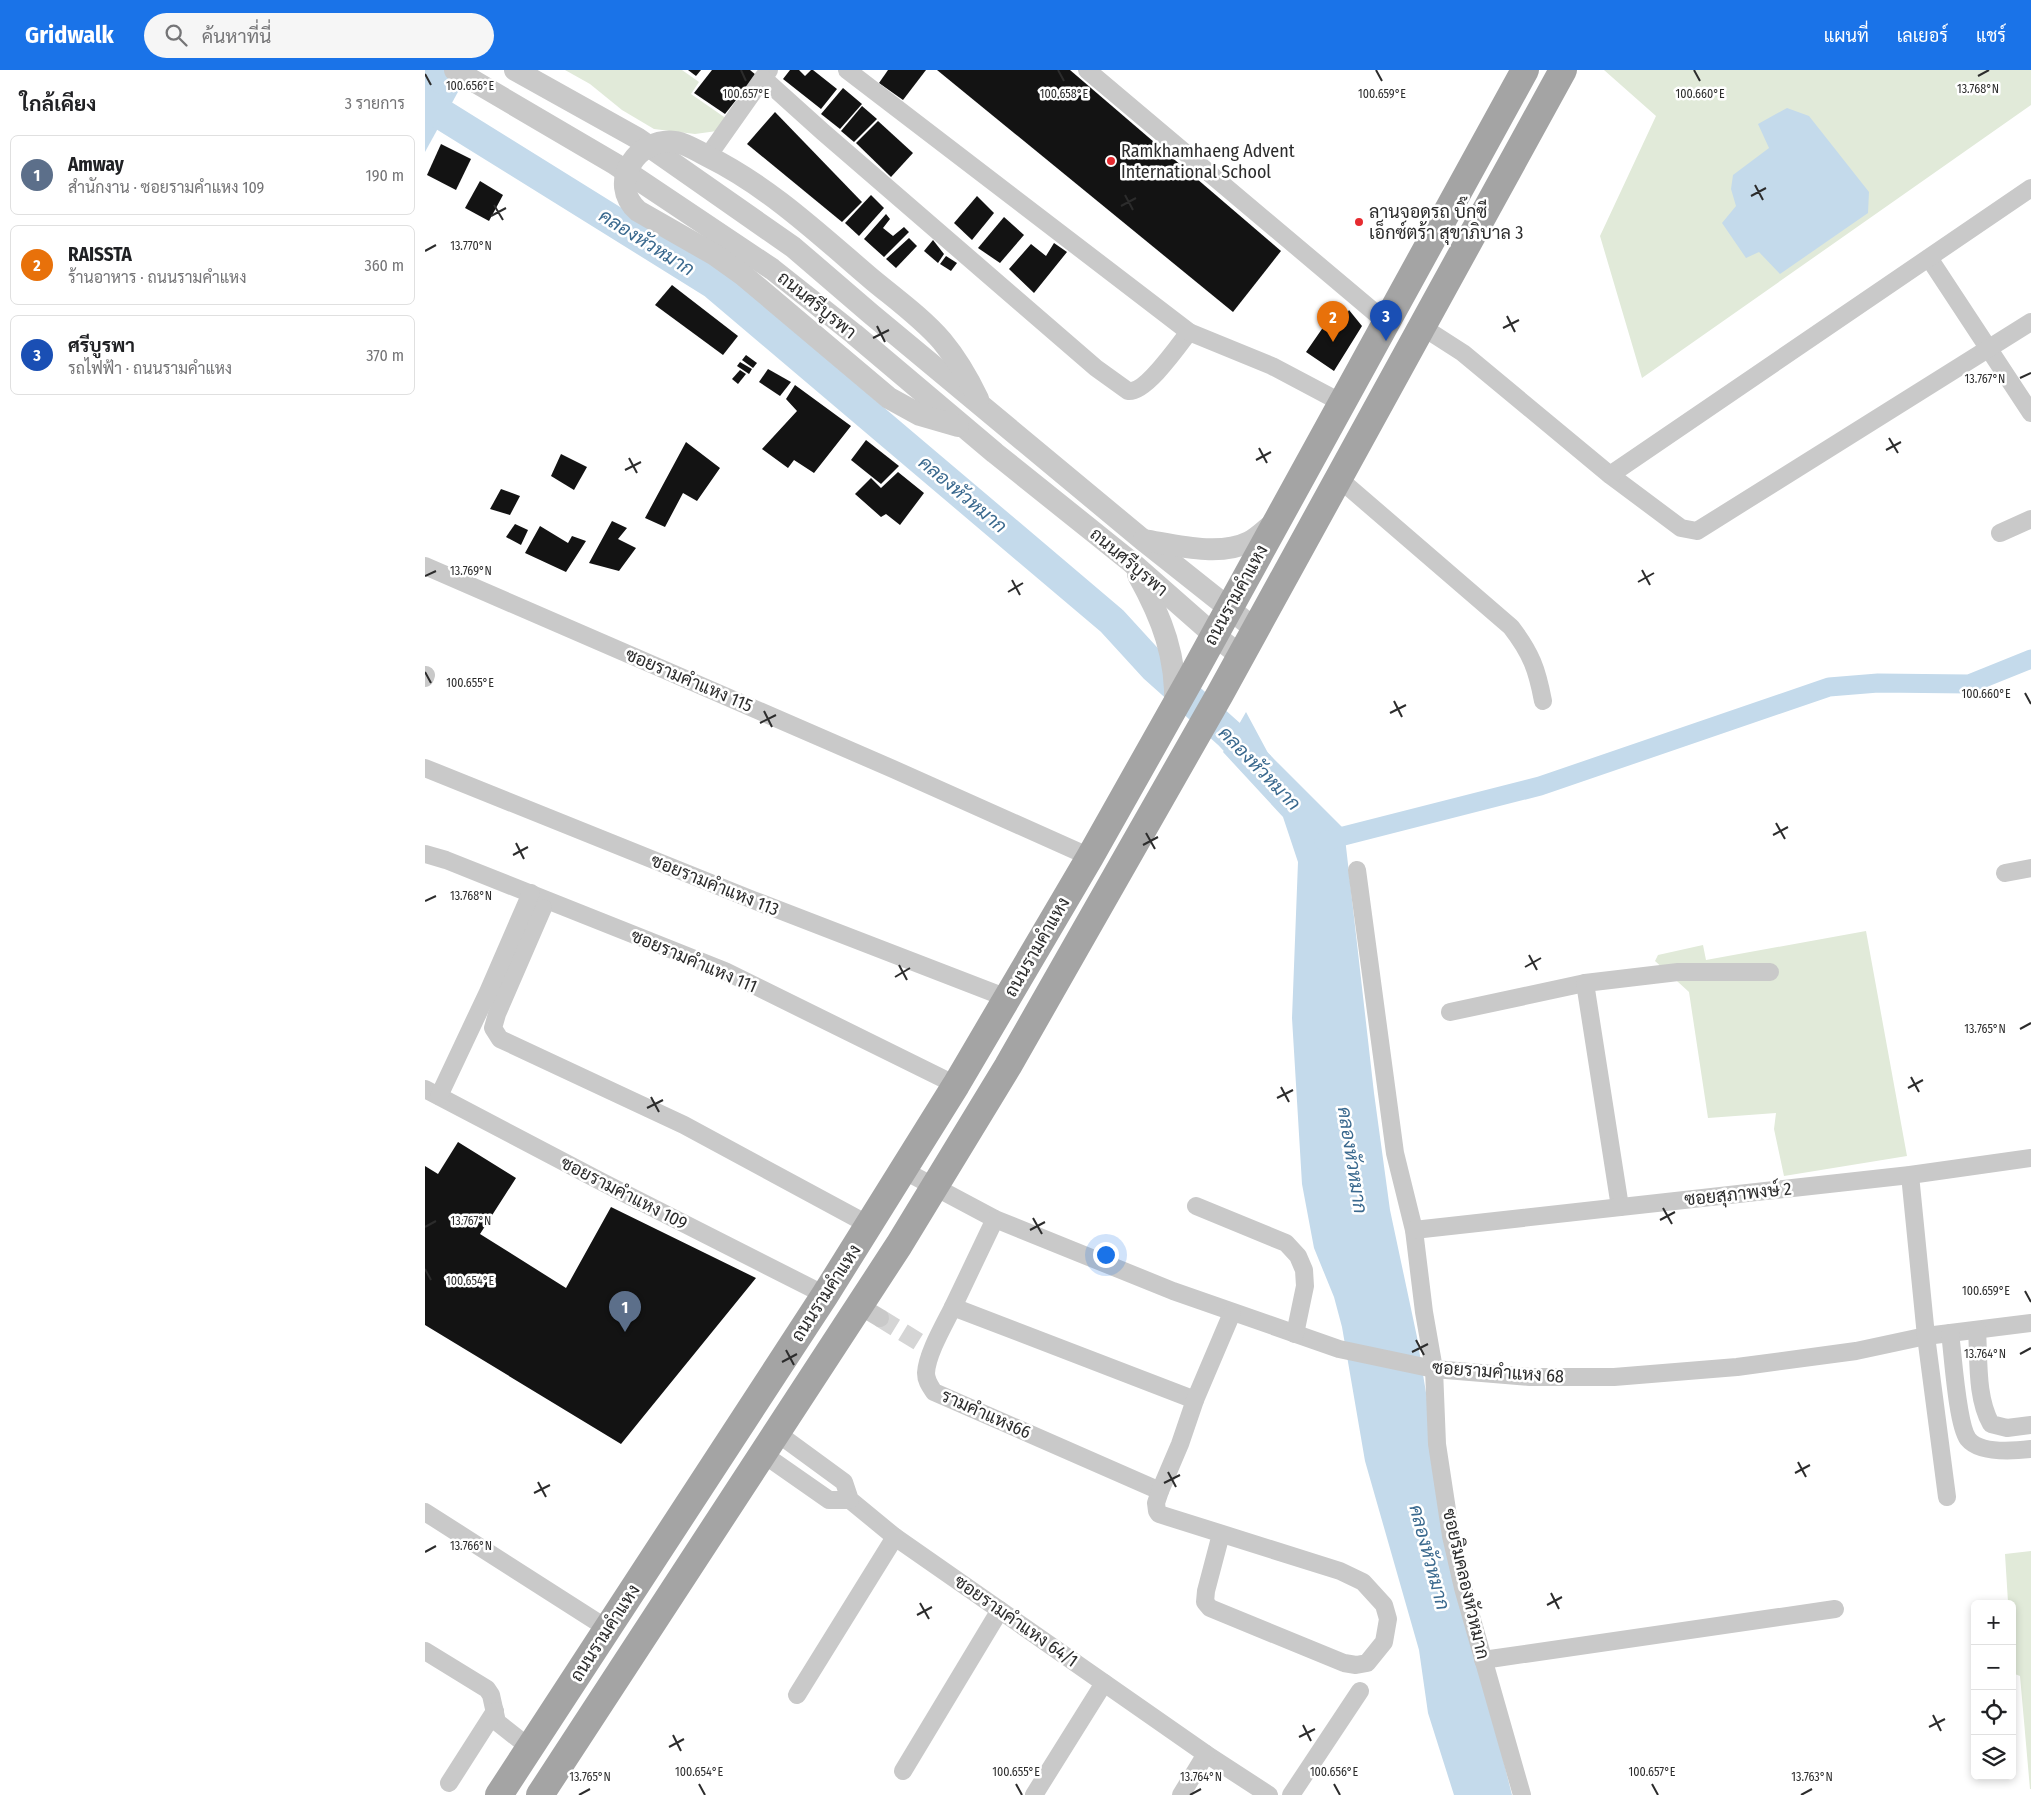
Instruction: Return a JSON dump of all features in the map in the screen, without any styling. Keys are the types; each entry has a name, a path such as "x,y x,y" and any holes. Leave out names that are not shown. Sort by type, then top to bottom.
{"main road":[{"name":"ถนนรามคำแหง","path":"499,1795 825,1295 956,1085 1090,857 1175,707 1525,70"},
{"name":"ถนนรามคำแหง","path":"540,1795 770,1443 870,1312 936,1186 1040,1012 1220,694 1337,477 1563,70"}],"street":[{"name":"ถนนศรีบูรพา","path":"455,70 615,164 772,268 854,334 965,428 1131,562 1214,635 1241,656"},
{"name":"ถนนศรีบูรพา","path":"515,70 637,138 793,247 1143,540 1255,629"},
{"path":"847,70 1189,332 1272,366 1342,403"},
{"path":"1087,70 1386,322"},
{"path":"708,156 766,74 823,132 1096,368 1128,391 1138,390 1160,368 1189,332"},
{"path":"965,428 920,415 889,398 743,275 715,255 638,211 630,203 625,193 626,176 631,164 644,149 665,141 676,142 708,156 785,205 927,326 955,357 982,406"},
{"path":"1610,475 2031,188"},
{"path":"1929,258 2031,413"},
{"path":"1421,326 1463,353 1610,475 1681,528 1697,531 2031,322"},
{"path":"1337,477 1511,627 1527,647 1538,673 1543,701"},
{"path":"2000,533 2031,519"},
{"path":"1143,540 1200,549 1224,548 1249,542 1277,521"},
{"path":"1131,562 1150,596 1172,655 1176,683 1175,707"},
{"name":"ซอยรามคำแหง 115","path":"425,566 893,769 1090,857"},
{"name":"ซอยรามคำแหง 113","path":"425,768 753,900 1007,998"},
{"name":"ซอยรามคำแหง 111","path":"425,854 446,860 725,971 956,1085"},
{"path":"2005,873 2031,868"},
{"name":"ซอยริมคลองหัวหมาก","path":"1357,870 1395,1153 1414,1230 1437,1444 1451,1536 1521,1795"},
{"path":"432,1092 489,992 531,894"},
{"path":"543,908 497,1014 493,1028 501,1040 684,1125 869,1225"},
{"path":"1450,1012 1585,983 1665,972 1770,972"},
{"path":"1585,983 1620,1207"},
{"name":"ซอยรามคำแหง 109","path":"432,1092 604,1183 825,1295"},
{"name":"ซอยสุภาพงษ์ 2","path":"1414,1230 1910,1176 2031,1158"},
{"name":"ซอยรามคำแหง 68","path":"903,1170 995,1219 1232,1313 1339,1349 1430,1368 1530,1377 1624,1376 1737,1367 1856,1351 1926,1336 2031,1323"},
{"path":"1910,1176 1926,1336 1947,1497"},
{"path":"1196,1206 1286,1243 1298,1256 1304,1270 1305,1286 1295,1334"},
{"name":"รามคำแหง66","path":"995,1219 931,1350 926,1372 928,1382 934,1392 1160,1491"},
{"path":"953,1307 1195,1400"},
{"path":"1221,1534 1206,1591 1205,1602 1210,1608 1344,1663 1356,1665 1367,1663 1384,1642 1388,1619 1384,1606 1363,1582 1340,1571 1159,1514 1157,1511 1156,1503 1160,1491 1180,1444 1195,1400 1232,1313"},
{"path":"1977,1330 1981,1391 1986,1414 1991,1424 2007,1428 2031,1425"},
{"path":"1950,1333 1962,1423 1968,1439 1977,1445 1992,1450 2031,1449"},
{"path":"1964,1428 1986,1414"},
{"path":"770,1443 829,1500 850,1500"},
{"name":"ซอยรามคำแหง 64/1","path":"770,1443 843,1482 850,1500 895,1537 1206,1754 1269,1795"},
{"path":"425,1512 608,1628"},
{"path":"797,1695 895,1537"},
{"path":"1483,1660 1835,1609"},
{"path":"903,1771 1000,1610"},
{"path":"425,1651 485,1687 491,1694 497,1722 530,1748"},
{"path":"1034,1795 1104,1683"},
{"path":"1291,1795 1360,1691"},
{"path":"449,1783 495,1711"},
{"path":"1181,1795 1206,1754"}],"green space":[{"path":"565,70 682,70 699,82 691,94 727,119 717,131 695,134 654,129 622,110 590,84"},
{"path":"1604,70 2031,70 2031,105 1642,378 1600,236 1656,116"},
{"path":"1866,931 1907,1156 1784,1176 1774,1129 1776,1113 1708,1118 1689,992 1655,961 1658,955 1703,945 1706,960"},
{"path":"2031,1551 2031,1789 2020,1676 2016,1674 2016,1600 2008,1600 2005,1554"}],"water":[{"path":"425,70 470,70 425,152"},
{"path":"1787,108 1809,116 1869,192 1868,213 1780,274 1759,252 1746,258 1722,223 1736,206 1731,189 1733,175 1769,148 1758,124"},
{"path":"1246,712 1268,753 1344,829 1374,1093 1390,1210 1417,1337 1432,1430 1484,1683 1512,1795 1454,1795 1428,1713 1419,1650 1365,1461 1342,1327 1334,1297 1314,1248 1302,1184 1292,1018 1298,862 1283,817 1223,752"}],"building":[{"path":"688,70 701,70 696,76"},
{"path":"712,70 750,70 756,75 725,114 694,93"},
{"path":"790,70 799,70 805,76 813,70 837,89 821,109 783,79"},
{"path":"888,70 926,70 903,100 879,83"},
{"name":"Ramkhamhaeng Advent International School","path":"937,70 1070,70 1281,251 1233,312"},
{"path":"843,88 862,104 840,129 821,114"},
{"path":"862,106 877,119 854,142 841,131"},
{"path":"775,112 862,202 842,222 747,144"},
{"path":"878,121 913,153 891,177 856,143"},
{"path":"441,144 471,159 456,190 427,175"},
{"path":"480,181 503,195 489,221 465,208"},
{"path":"871,195 884,208 859,236 845,223"},
{"path":"977,196 994,213 972,240 954,223"},
{"path":"886,214 890,219 883,228 893,236 904,227 909,232 884,257 864,239"},
{"path":"1004,217 1024,235 1000,263 978,248"},
{"path":"909,238 917,246 896,268 886,259"},
{"path":"933,240 944,254 938,263 924,251"},
{"path":"1054,243 1067,252 1034,293 1009,269 1031,244 1046,256"},
{"path":"946,256 957,263 951,271 940,264"},
{"path":"672,285 738,336 723,355 655,305"},
{"path":"1349,310 1362,326 1334,371 1306,352 1324,326 1335,332"},
{"path":"746,355 757,363 753,368 742,360"},
{"path":"740,362 752,369 749,374 737,366"},
{"path":"768,369 791,382 780,396 759,382"},
{"path":"740,370 746,374 738,384 732,379"},
{"path":"795,385 851,426 814,473 794,460 788,468 762,449 797,411 786,399"},
{"path":"866,440 899,466 881,484 851,460"},
{"path":"686,442 720,468 697,501 683,493 665,527 645,518"},
{"path":"561,454 587,467 574,490 551,476"},
{"path":"898,472 924,493 900,525 886,514 881,517 855,494 871,478 881,488"},
{"path":"501,489 520,496 510,515 490,509"},
{"path":"612,521 627,528 618,539 636,548 619,571 589,563"},
{"path":"515,524 528,530 521,545 506,537"},
{"path":"540,526 568,543 572,536 586,541 566,572 525,553"},
{"path":"458,1142 516,1178 480,1234 566,1288 611,1207 756,1278 621,1444 425,1325 425,1166 438,1174"}],"waterway":[{"name":"คลองหัวหมาก","path":"425,104 713,283 1112,621 1155,668 1229,734 1261,768"},
{"path":"1324,841 1540,786 1829,687 1878,683 1969,684 2031,659"}],"tunnel":[{"path":"880,1318 930,1349"}],"place":[{"name":"Ramkhamhaeng Advent International School","path":"1111,161"},
{"name":"ลานจอดรถ บิ๊กซี เอ็กซ์ตร้า สุขาภิบาล 3","path":"1359,222"},
{"name":"ศรีบูรพา","path":"1386,341"},
{"name":"RAISSTA","path":"1333,342"},
{"name":"Amway","path":"625,1332"}]}
